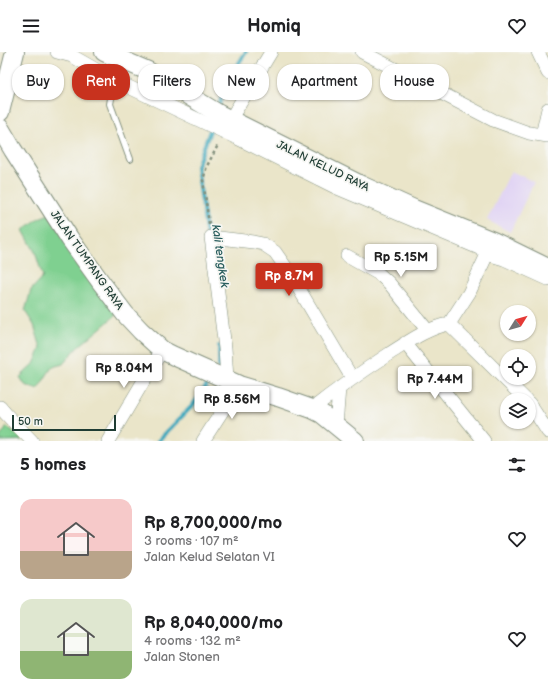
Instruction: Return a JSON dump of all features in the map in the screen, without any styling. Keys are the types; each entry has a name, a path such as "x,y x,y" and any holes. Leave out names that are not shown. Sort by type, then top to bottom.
{"main road":[{"path":"0,112 15,52"},
{"name":"JALAN KELUD RAYA","path":"111,55 148,71 177,88 226,123 414,209 490,248 548,268"},
{"name":"JALAN TUMPANG RAYA","path":"0,128 49,206 100,281 125,314 162,350 229,380 312,409 322,414 355,441"}],"street":[{"path":"57,52 72,56 86,64"},
{"path":"130,88 189,116 226,123 271,52"},
{"path":"362,52 493,120 529,132 545,135 548,110"},
{"path":"538,52 548,73"},
{"path":"203,441 229,380 211,237 263,244 275,252 289,272 352,378"},
{"path":"312,409 352,378 405,343 428,331 449,324 469,293 490,248 504,259 548,280"},
{"path":"347,256 379,274 389,283 428,331"},
{"path":"449,324 519,393"},
{"path":"405,343 484,441"},
{"path":"108,441 162,350"},
{"path":"336,426 339,388"},
{"path":"2,414 32,441"},
{"path":"536,414 548,432"}],"lane":[{"path":"111,100 110,104 130,159"}],"path":[{"path":"211,237 203,180 207,166 218,145"}],"shaded area":[{"path":"511,171 534,182 510,232 487,220"}],"green space":[{"path":"49,214 116,315 77,348 63,364 52,367 38,389 25,385 20,377 34,364 41,348 34,325 25,311 31,290 43,277 35,252 23,230 39,218"},
{"path":"7,427 22,440 0,441 0,437"}],"waterway":[{"path":"218,108 226,83 246,52"},
{"name":"kali tengkek","path":"207,238 197,166 211,128"},
{"name":"kali tengkek","path":"219,346 219,371"},
{"name":"kali tengkek","path":"158,441 192,406 213,377"}]}
